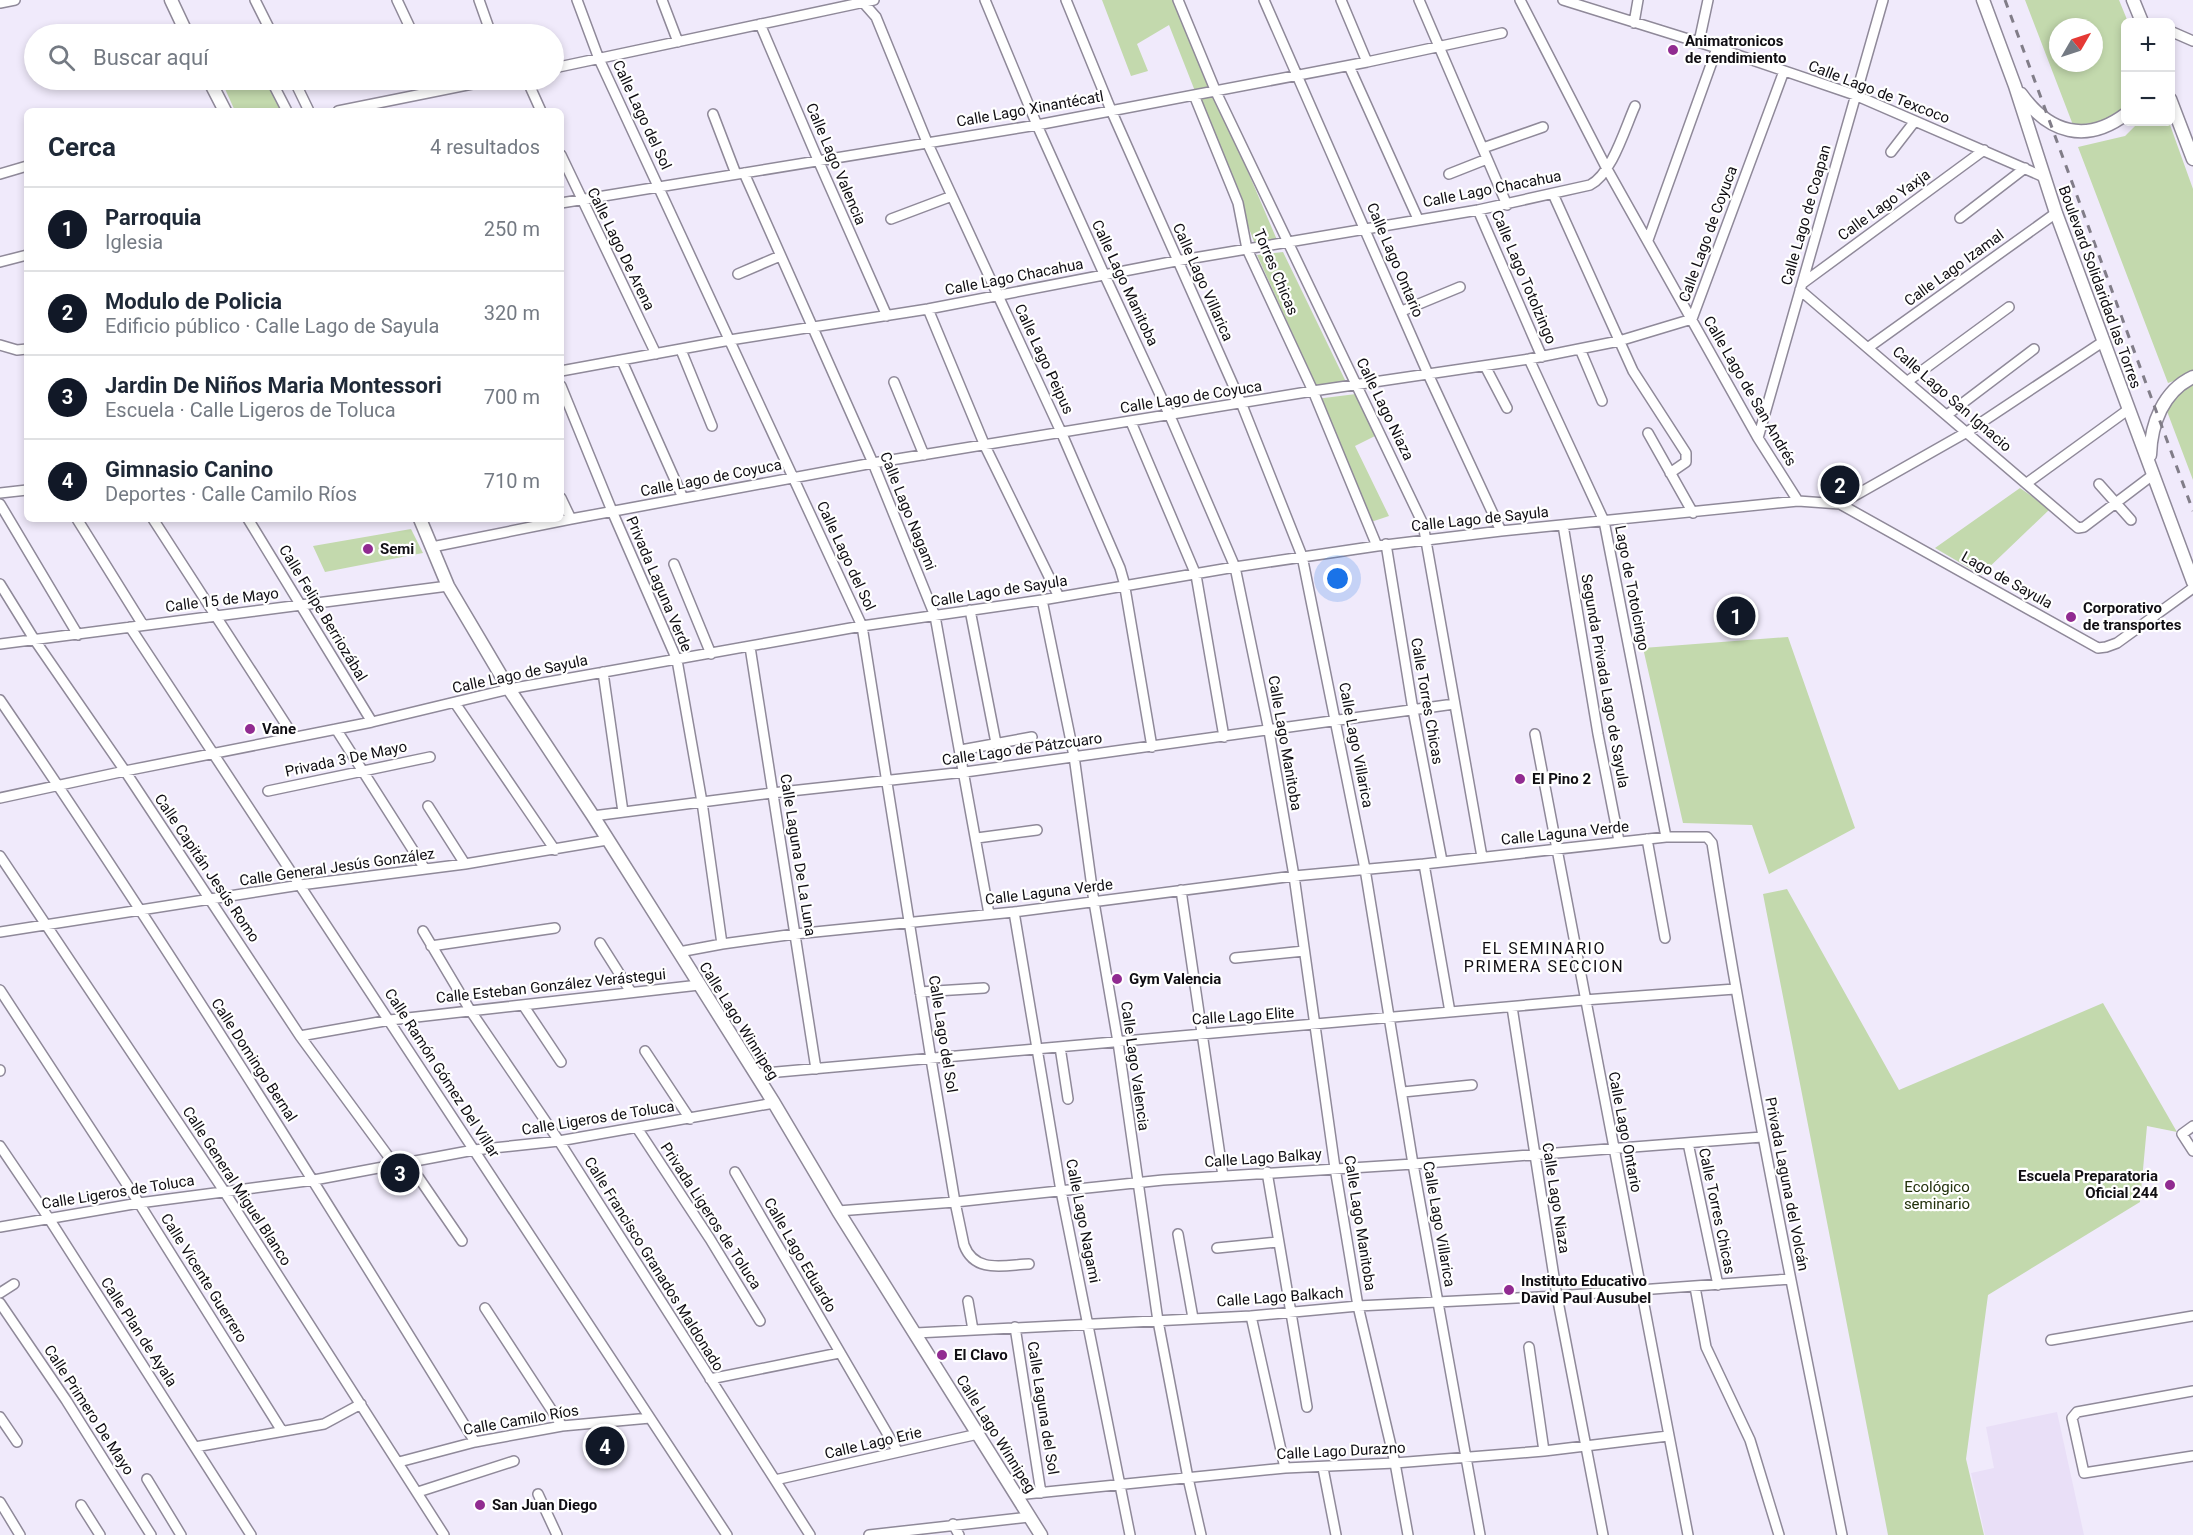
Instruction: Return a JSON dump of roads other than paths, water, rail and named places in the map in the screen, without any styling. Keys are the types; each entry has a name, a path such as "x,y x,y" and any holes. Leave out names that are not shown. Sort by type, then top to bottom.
{"main road":[{"path":"171,0 182,24"},
{"name":"Boulevard Solidaridad las Torres","path":"1983,0 2015,86 2056,213 2150,461 2193,582"},
{"path":"2133,0 2142,18"},
{"path":"2015,86 2040,116 2060,128 2080,131 2095,129 2121,117"},
{"path":"214,90 223,108"},
{"path":"2175,112 2193,159"},
{"path":"2150,461 2152,430 2160,411 2176,389 2193,376"},
{"name":"Calle Lago Winnipeg","path":"421,522 448,586 508,689 593,816 679,952 1041,1535"}],"street":[{"path":"0,3 15,0"},
{"path":"255,0 267,24"},
{"path":"397,0 408,24"},
{"path":"479,0 487,24"},
{"name":"Calle Lago del Sol","path":"577,0 599,59 862,626 955,1202 967,1251 979,1263 992,1266 1029,1264"},
{"path":"662,0 678,42"},
{"path":"564,66 874,0"},
{"name":"Calle Lago Manitoba","path":"985,0 1037,125 1170,416 1235,567 1269,731 1294,876 1335,1168 1358,1306 1395,1463 1408,1535"},
{"name":"Calle Lago Villarica","path":"1066,0 1110,110 1242,405 1302,556 1365,869 1413,1164 1480,1535"},
{"name":"Calle Lago Niaza","path":"1178,0 1216,92 1421,517 1427,539 1482,857"},
{"name":"Calle Lago Ontario","path":"1264,0 1366,228 1428,374 1501,531"},
{"path":"1341,0 1367,62"},
{"path":"1419,0 1507,205"},
{"name":"Calle Lago de San Andrés","path":"1520,0 1607,169 1758,438 1798,501"},
{"name":"Calle Lago de Texcoco","path":"1563,0 1699,42 1855,95 2044,177"},
{"path":"1634,22 1638,0"},
{"path":"1699,42 1708,0"},
{"name":"Calle Lago de Coapan","path":"1758,438 1883,0"},
{"name":"Calle Lago Peipus","path":"861,1 876,17 927,142 1117,559 1125,586 1152,747"},
{"name":"Calle Lago Valencia","path":"760,24 887,316"},
{"name":"Calle Lago Xinantécatl","path":"564,203 1037,125 1349,66 1502,33"},
{"path":"2175,33 2193,41"},
{"path":"1648,240 1717,48"},
{"path":"1349,66 1418,219"},
{"name":"Calle Lago de Coyuca","path":"564,520 873,463 1242,405 1313,391 1542,357 1619,341 1692,319 1784,71"},
{"path":"276,90 285,108"},
{"path":"299,90 308,108"},
{"path":"352,108 439,90"},
{"path":"532,90 540,108"},
{"name":"Torres Chicas","path":"1194,95 1238,203 1247,249 1313,391"},
{"path":"1607,169 1635,106"},
{"name":"Calle Lago Nagami","path":"713,114 873,463 936,616 989,914"},
{"path":"1891,152 1915,121"},
{"path":"1483,148 1543,127"},
{"name":"Calle Lago Yaxja","path":"1802,287 1984,150"},
{"path":"1449,174 1487,159"},
{"name":"Calle Lago De Arena","path":"564,162 580,200 656,354"},
{"path":"0,174 24,167"},
{"path":"1960,218 2025,168"},
{"name":"Calle Lago Chacahua","path":"564,371 730,340 928,309 1176,261 1507,205 1590,185 1607,169"},
{"path":"1553,194 1641,385 1686,453 1686,462 1670,473"},
{"path":"891,219 952,196"},
{"name":"Calle Lago Totolzingo","path":"1478,210 1542,357"},
{"name":"Calle Lago Izamal","path":"1869,347 2056,213"},
{"path":"0,262 24,256"},
{"path":"738,274 780,256"},
{"path":"1402,312 1460,287"},
{"name":"Calle Lago San Ignacio","path":"1802,287 2078,528 2084,527 2116,503"},
{"path":"1908,381 2010,307"},
{"path":"928,309 985,446 1059,597"},
{"path":"1840,504 1967,432 2104,341"},
{"path":"0,345 17,350 24,349"},
{"path":"1580,349 1602,401"},
{"path":"1947,415 2034,349"},
{"path":"681,350 712,426"},
{"name":"Lago de Totolcingo","path":"1529,359 1604,521 1666,837"},
{"path":"622,361 683,498"},
{"path":"1485,366 1507,408"},
{"path":"894,382 924,455"},
{"name":"Calle Torres Chicas","path":"1313,391 1381,545 1442,861"},
{"name":"Privada Laguna Verde","path":"564,393 612,512 677,660 702,802 722,944"},
{"path":"2027,483 2129,409"},
{"path":"1131,422 1196,574 1224,737"},
{"path":"1648,433 1693,513"},
{"path":"2116,503 2154,474"},
{"path":"2099,484 2131,520"},
{"path":"0,493 24,490"},
{"name":"Calle Lago de Sayula","path":"0,798 372,722 508,689 862,626 1042,600 1381,545 1798,501"},
{"name":"Lago de Sayula","path":"1798,501 1840,504 2098,648 2117,643 2193,588"},
{"path":"0,504 78,635"},
{"path":"564,505 570,519"},
{"path":"79,522 143,625"},
{"path":"155,522 294,737"},
{"name":"Calle Felipe Berriozábal","path":"250,522 372,722"},
{"name":"Calle Lago de Coyuca","path":"432,547 555,522"},
{"name":"Segunda Privada Lago de Sayula","path":"1563,525 1598,735 1619,841"},
{"path":"674,564 711,654"},
{"name":"Calle Capitán Jesús Romo","path":"0,584 34,639 300,1036 394,1164"},
{"name":"Calle 15 de Mayo","path":"0,644 448,586"},
{"name":"Calle Lago Valencia","path":"1042,600 1074,756 1158,1321 1201,1535"},
{"path":"970,610 996,743"},
{"name":"Calle Ramón Gómez Del Villar","path":"130,627 727,1535"},
{"name":"Calle Laguna De La Luna","path":"750,647 816,1069"},
{"path":"603,672 623,812"},
{"name":"Calle Domingo Bernal","path":"0,700 314,1180 475,1442"},
{"path":"455,703 555,850"},
{"name":"Calle Lago de Pátzcuaro","path":"593,816 772,793 965,772 1454,704"},
{"path":"336,729 425,869"},
{"name":"Calle Lago Ontario","path":"1535,734 1688,1535"},
{"path":"961,750 1032,737"},
{"name":"Privada 3 De Mayo","path":"268,791 430,757"},
{"path":"428,806 465,864"},
{"path":"977,838 1036,830"},
{"name":"Calle Laguna Verde","path":"679,952 795,934 1014,912 1294,876 1424,864 1619,841 1666,837 1709,838"},
{"name":"Privada Laguna del Volcán","path":"1709,838 1712,843 1735,989 1762,1137 1842,1535"},
{"path":"1647,839 1665,938"},
{"name":"Calle General Jesús González","path":"0,932 300,885 465,864 608,840"},
{"name":"Calle General Miguel Blanco","path":"0,856 224,1191 444,1535"},
{"path":"1424,864 1450,1012"},
{"path":"1181,891 1223,1176"},
{"name":"Calle Lago Nagami","path":"1014,912 1061,1191 1130,1535"},
{"path":"431,946 555,928"},
{"name":"Calle Francisco Granados Maldonado","path":"423,931 471,1010 559,1141 810,1535"},
{"path":"600,943 631,992"},
{"path":"1235,958 1304,951"},
{"name":"Calle Esteban González Verástegui","path":"300,1036 390,1020 699,985"},
{"path":"920,992 984,988"},
{"name":"Calle Lago Elite","path":"754,1074 1314,1026 1584,1000 1735,989"},
{"name":"Calle Vicente Guerrero","path":"0,990 139,1203 282,1431"},
{"path":"523,1005 561,1062"},
{"name":"Calle Lago Niaza","path":"1512,1007 1557,1296 1603,1535"},
{"path":"1060,1047 1068,1099"},
{"path":"645,1051 690,1119"},
{"path":"1403,1092 1472,1085"},
{"name":"Calle Ligeros de Toluca","path":"0,1227 139,1203 314,1180 474,1150 559,1141 774,1103"},
{"path":"2193,1126 2182,1134 2193,1151"},
{"name":"Privada Ligeros de Toluca","path":"637,1128 711,1239 760,1322"},
{"name":"Calle Lago Balkay","path":"838,1211 1267,1172 1413,1164 1762,1137"},
{"name":"Calle Torres Chicas","path":"1688,1143 1718,1285"},
{"name":"Calle Plan de Ayala","path":"0,1146 48,1217 251,1535"},
{"path":"408,1162 462,1241"},
{"name":"Calle Lago Eduardo","path":"735,1172 898,1452"},
{"path":"1267,1172 1307,1407"},
{"path":"1178,1234 1193,1318"},
{"path":"1217,1248 1278,1242"},
{"name":"Calle Lago Balkach","path":"916,1333 1251,1316 1358,1306 1557,1296 1790,1279"},
{"path":"0,1293 14,1284"},
{"path":"1695,1287 1706,1347 1750,1440 1779,1535"},
{"path":"968,1300 973,1330"},
{"name":"Calle Primero De Mayo","path":"0,1303 66,1400 151,1535"},
{"path":"485,1308 562,1426"},
{"path":"1251,1316 1285,1468"},
{"path":"2051,1340 2193,1316"},
{"name":"Calle Laguna del Sol","path":"1015,1327 1041,1493"},
{"path":"1529,1347 1544,1451"},
{"path":"710,1379 839,1353"},
{"path":"2193,1390 2077,1412 2072,1418 2085,1474 2193,1456"},
{"path":"195,1447 324,1424 361,1404"},
{"path":"0,1417 17,1442"},
{"name":"Calle Camilo Ríos","path":"399,1462 475,1442 562,1426 650,1418"},
{"name":"Calle Lago Erie","path":"775,1480 978,1434"},
{"name":"Calle Lago Durazno","path":"1016,1495 1285,1468 1323,1468 1544,1451 1668,1436"},
{"path":"418,1492 514,1461"},
{"path":"1323,1468 1336,1535"},
{"path":"147,1479 181,1535"},
{"path":"538,1494 557,1535"},
{"path":"0,1502 20,1535"},
{"path":"81,1505 100,1535"},
{"path":"869,1535 1029,1517"},
{"path":"953,1524 959,1535"}],"railway":[{"path":"2005,0 2193,511"}],"place":[{"name":"Animatronicos de rendimiento","path":"1673,50"},
{"name":"Modulo de Policia","path":"1840,485"},
{"name":"Semi","path":"368,549"},
{"name":"Parroquia","path":"1736,616"},
{"name":"Corporativo de transportes","path":"2071,617"},
{"name":"Vane","path":"250,729"},
{"name":"El Pino 2","path":"1520,779"},
{"name":"Gym Valencia","path":"1117,979"},
{"name":"Jardin De Niños Maria Montessori","path":"400,1173"},
{"name":"Escuela Preparatoria Oficial 244","path":"2170,1185"},
{"name":"Instituto Educativo David Paul Ausubel","path":"1509,1290"},
{"name":"El Clavo","path":"942,1355"},
{"name":"Gimnasio Canino","path":"605,1446"},
{"name":"San Juan Diego","path":"480,1505"}],"district":[{"name":"EL SEMINARIO PRIMERA SECCION","path":"1544,957"}],"park label":[{"name":"Ecológico seminario","path":"1937,1196"}]}
